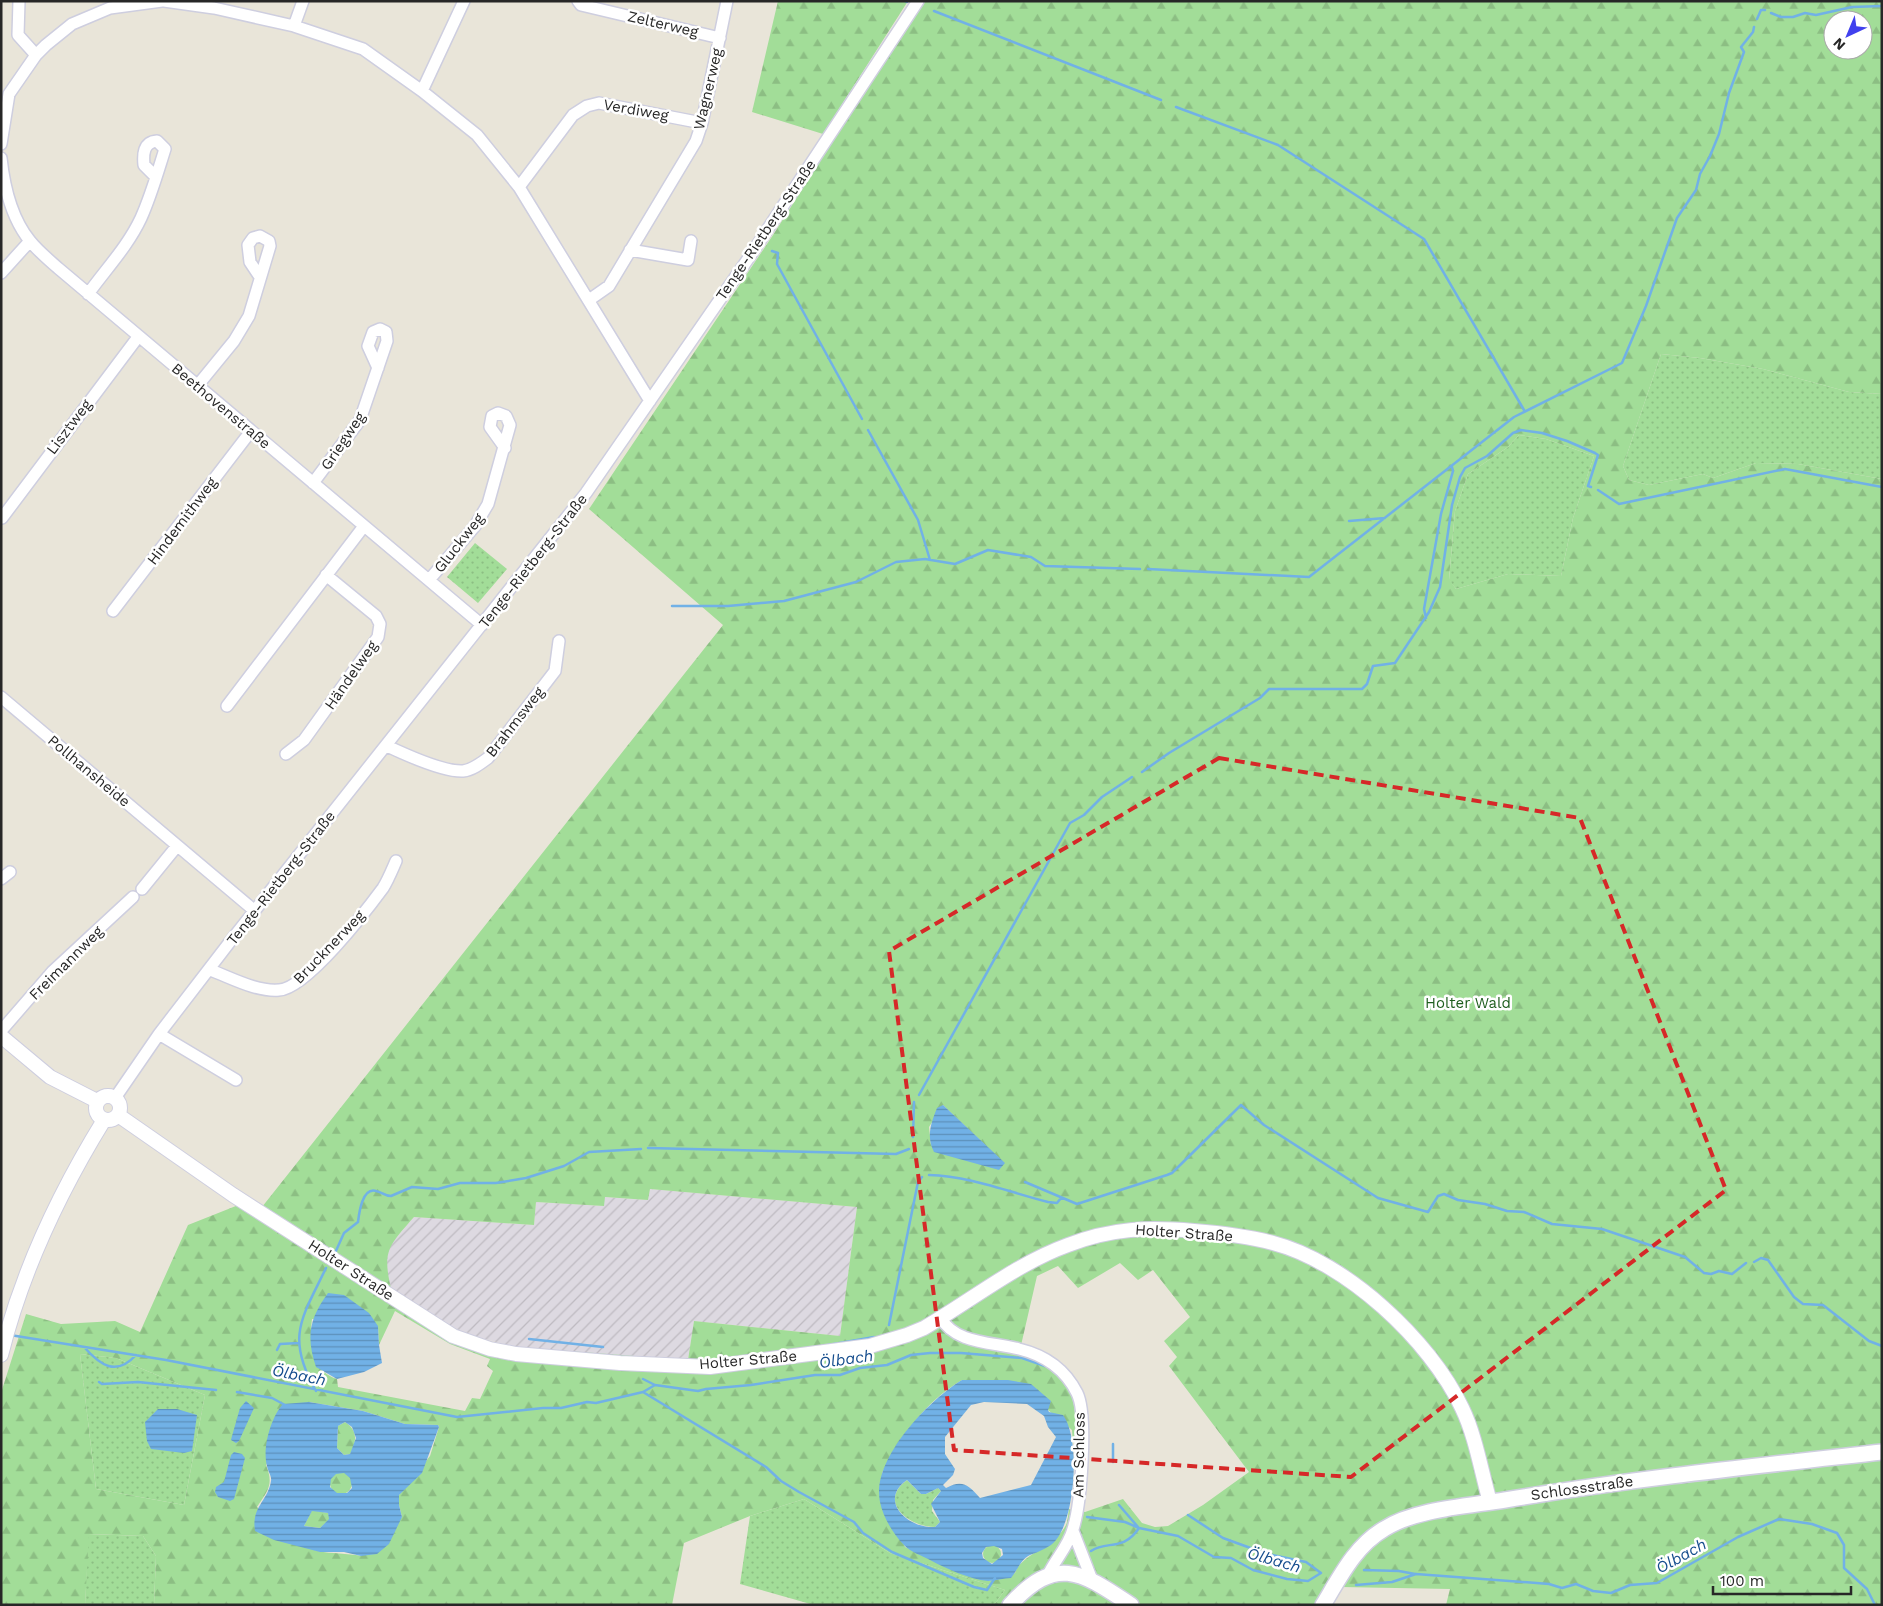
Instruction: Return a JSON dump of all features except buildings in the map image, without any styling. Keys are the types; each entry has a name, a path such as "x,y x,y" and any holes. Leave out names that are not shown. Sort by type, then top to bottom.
{"main road":[{"name":"Schlossstraße","path":"1323,1605 1350,1561 1366,1542 1384,1528 1409,1518 1490,1502 1721,1470 1882,1452"},
{"path":"1010,1605 1036,1581 1048,1575 1077,1574 1092,1580 1131,1605"}],"street":[{"path":"19,1 18,35 36,55"},
{"path":"1,144 5,93 36,55 72,24 110,8 163,1 214,8 294,26 363,49 422,91 477,135 519,187 650,402"},
{"path":"294,26 303,1"},
{"path":"422,91 464,1"},
{"name":"Zelterweg","path":"578,1 581,5 720,38"},
{"name":"Wagnerweg","path":"589,300 609,286 696,141 702,123 727,1"},
{"name":"Tenge-Rietberg-Straße","path":"116,1098 160,1034 255,911 586,494 750,256 918,1"},
{"name":"Verdiweg","path":"519,187 574,115 587,106 599,103 702,123"},
{"name":"Beethovenstraße","path":"1,158 2,174 9,199 30,241 138,337 198,385 482,625"},
{"path":"88,294 126,244 141,218 156,177"},
{"path":"1,273 30,241"},
{"path":"630,250 688,260 691,241"},
{"path":"198,385 234,341 249,316 260,277"},
{"name":"Lisztweg","path":"2,518 138,337"},
{"name":"Griegweg","path":"313,484 360,420 378,368"},
{"name":"Hindemithweg","path":"113,611 251,431"},
{"name":"Gluckweg","path":"429,580 475,526 488,504 505,448"},
{"path":"226,706 364,526"},
{"name":"Händelweg","path":"286,754 304,740 378,637 380,624 376,616 326,575"},
{"name":"Brahmsweg","path":"387,746 421,762 462,771 474,767 488,758 555,671 559,641"},
{"name":"Pollhansheide","path":"1,697 255,911"},
{"path":"142,889 177,846"},
{"name":"Brucknerweg","path":"210,970 267,990 288,988 301,981 347,933 384,887 396,861"},
{"name":"Freimannweg","path":"1,1031 52,972 133,897"},
{"path":"160,1034 236,1080"},
{"path":"1,1036 50,1077 97,1101"},
{"path":"1,1355 28,1271 55,1208 72,1174 111,1117 120,1109 116,1098 104,1096 97,1101 96,1112 111,1117"},
{"name":"Holter Straße","path":"111,1117 453,1336 490,1349 516,1354 620,1363 710,1367 870,1346 907,1335 941,1318 1035,1258 1068,1244 1121,1229 1184,1230 1222,1234 1273,1243 1303,1254 1345,1277 1381,1306 1411,1335 1446,1379 1462,1408 1490,1502"},
{"name":"Am Schloss","path":"941,1318 948,1330 984,1343 1019,1349 1052,1362 1078,1394 1082,1459 1079,1501 1073,1531 1048,1575"},
{"path":"1073,1531 1092,1580"}],"highlighted area":[{"path":"1219,758 1580,818 1726,1190 1351,1477 954,1450 889,951"}],"shaded area":[{"path":"650,1189 857,1207 840,1336 694,1321 688,1360 515,1347 456,1331 392,1293 385,1265 390,1245 414,1217 534,1225 536,1202 603,1206 604,1197 648,1200"}],"green space":[{"path":"778,1 908,1 823,134 752,112"},
{"name":"Holter Wald","path":"922,1 1882,1 1882,394 1849,392 1763,369 1700,358 1661,354 1623,466 1629,480 1649,485 1703,474 1713,478 1756,463 1798,464 1882,479 1882,1605 1446,1605 1450,1589 1341,1587 1330,1605 994,1605 1005,1590 890,1553 804,1499 750,1516 684,1543 672,1605 154,1605 156,1556 143,1536 89,1534 85,1605 1,1605 1,1393 26,1314 61,1324 115,1321 140,1332 188,1225 251,1200 262,1207 723,625 589,509 773,235","holes":["1519,435 1546,439 1594,456 1573,518 1561,576 1508,574 1456,589 1449,579 1455,511 1468,474 1508,447","943,1105 1004,1163 931,1145 929,1127","650,1189 857,1207 840,1336 694,1321 688,1360 515,1347 490,1342 456,1331 392,1293 387,1268 389,1251 398,1236 414,1217 534,1225 536,1202 604,1206 605,1197 648,1200","1120,1263 1138,1280 1153,1270 1190,1317 1164,1341 1177,1357 1169,1366 1249,1472 1203,1505 1168,1526 1155,1527 1142,1523 1123,1499 1085,1512 1069,1509 1068,1519 1061,1533 1024,1561 1015,1573 989,1581 905,1547 882,1473 897,1446 925,1409 962,1380 1048,1410 1072,1430 1073,1444 1075,1412 1071,1392 1066,1383 1060,1374 1049,1364 1019,1354 1037,1276 1058,1266 1078,1288","395,1311 450,1344 490,1359 487,1366 493,1371 480,1399 472,1398 465,1411 338,1387 337,1379 328,1375 317,1363 312,1346 312,1319 378,1326 379,1345","80,1354 116,1358 205,1395 184,1505 96,1489","309,1402 363,1411 405,1424 438,1425 439,1427 430,1456 399,1495 402,1517 361,1556 323,1552 309,1548 293,1539 257,1507 270,1483 266,1465"]},
{"path":"1661,354 1700,358 1763,369 1849,392 1882,394 1882,479 1798,464 1756,463 1713,478 1703,474 1649,485 1629,480 1623,466"},
{"path":"1519,435 1546,439 1594,456 1573,518 1561,576 1508,574 1456,589 1449,580 1455,511 1468,474 1508,447"},
{"path":"475,543 507,569 478,603 447,577"},
{"path":"80,1354 116,1358 205,1395 184,1505 96,1489"},
{"path":"345,1422 354,1432 355,1441 350,1454 344,1455 337,1448 338,1426"},
{"path":"341,1472 349,1475 352,1483 349,1491 341,1494 333,1491 330,1483 333,1475"},
{"path":"907,1480 921,1494 926,1494 938,1488 941,1491 933,1500 932,1511 940,1522 935,1527 915,1523 900,1512 896,1505 895,1497 899,1488"},
{"path":"804,1499 890,1553 1005,1590 994,1605 814,1605 740,1584 750,1516"},
{"path":"312,1510 328,1513 330,1519 320,1528 304,1526"},
{"path":"88,1534 143,1536 156,1556 154,1605 85,1605"},
{"path":"988,1545 996,1545 1001,1550 999,1561 988,1563 983,1558 983,1550"}],"water":[{"path":"943,1105 1005,1163 999,1170 934,1152 930,1141 930,1130 937,1108"},
{"path":"328,1293 344,1295 369,1313 378,1326 382,1363 364,1372 337,1379 316,1367 311,1346 311,1328 317,1311"},
{"path":"962,1380 1008,1380 1031,1384 1051,1401 1049,1412 1063,1415 1069,1426 1074,1459 1068,1514 1056,1540 1051,1545 1024,1559 1011,1578 988,1581 973,1578 913,1552 896,1536 881,1508 880,1485 884,1468 893,1450 919,1416","holes":["984,1402 1027,1404 1044,1416 1048,1427 1056,1437 1031,1485 980,1498 965,1485 957,1484 946,1488 943,1485 953,1475 955,1469 945,1454 945,1437 971,1405","907,1480 921,1494 926,1494 938,1488 941,1491 931,1504 940,1522 935,1527 925,1526 907,1519 896,1505 895,1496 899,1488","994,1546 1002,1549 1003,1555 992,1564 983,1558 982,1553 986,1547"]},
{"path":"246,1401 254,1408 239,1441 236,1443 231,1440 240,1408"},
{"path":"309,1402 363,1411 405,1424 438,1425 439,1427 422,1473 399,1495 402,1517 389,1544 377,1554 361,1556 344,1552 320,1552 274,1540 255,1531 255,1516 267,1494 271,1481 266,1459 267,1442 271,1425 283,1404","holes":["345,1422 352,1427 356,1438 350,1454 344,1455 337,1448 338,1426","344,1473 350,1478 352,1488 347,1493 337,1493 330,1487 331,1479 336,1474","312,1511 328,1513 329,1519 320,1528 304,1526"]},
{"path":"158,1409 177,1409 197,1415 192,1451 184,1453 151,1449 147,1441 145,1422"},
{"path":"234,1452 242,1454 245,1458 234,1499 230,1501 218,1497 215,1492 216,1487 224,1482 231,1455"}],"waterway":[{"path":"1771,13 1781,17 1793,17 1805,13 1816,15 1852,7 1882,6"},
{"path":"1757,19 1761,10 1765,10"},
{"path":"934,11 1161,100"},
{"path":"1148,569 1309,577 1514,417 1622,363 1646,306 1677,218 1696,190 1700,174 1719,134 1729,93 1744,52 1741,47 1753,32 1754,27"},
{"path":"1176,107 1278,145 1424,239 1524,410"},
{"path":"772,251 778,253 777,264 862,419"},
{"path":"868,430 918,520 930,560"},
{"path":"1142,772 1169,753 1260,698 1269,689 1362,689 1367,684 1373,666 1395,663 1429,612 1440,587 1452,505 1460,477 1465,468 1487,456 1513,433 1521,430 1542,433 1567,441 1598,455 1588,486 1591,487"},
{"path":"1426,618 1424,609 1441,514 1453,471 1452,467"},
{"path":"1598,490 1619,504 1785,469 1882,487"},
{"path":"1349,521 1385,518"},
{"path":"672,606 728,606 784,601 856,582 896,562 925,559 955,564 988,550 1031,557 1045,566 1140,569"},
{"path":"919,1095 1070,823 1084,815 1102,797 1132,777"},
{"path":"913,1137 914,1102"},
{"path":"1025,1182 1077,1204 1167,1175 1172,1173 1241,1105 1264,1125 1378,1198 1428,1212 1438,1196 1444,1194 1458,1200 1485,1204 1507,1211 1524,1212 1552,1224 1602,1229 1685,1257 1704,1273 1711,1274 1719,1271 1732,1274 1746,1263"},
{"path":"648,1148 896,1154 909,1149"},
{"path":"335,1253 344,1233 358,1222 364,1197 371,1191 391,1196 412,1187 438,1189 460,1183 496,1183 526,1178 564,1166 589,1152 641,1149"},
{"path":"929,1175 974,1181 1048,1202 1057,1203 1061,1198"},
{"path":"889,1325 918,1182 922,1177"},
{"path":"1754,1262 1761,1258 1768,1260 1794,1297 1803,1304 1823,1305 1869,1341 1882,1346"},
{"path":"316,1391 301,1356 300,1328 310,1301 326,1268"},
{"name":"Ölbach","path":"10,1335 166,1360 457,1417 543,1408 561,1408 587,1402 596,1403 643,1392 766,1467 781,1481 854,1522 863,1533 892,1552 974,1587 987,1590 995,1578"},
{"path":"828,1345 874,1337"},
{"path":"529,1339 603,1347"},
{"path":"277,1350 280,1344 299,1343"},
{"name":"Ölbach","path":"84,1347 96,1359 108,1366 122,1366 136,1355"},
{"name":"Ölbach","path":"643,1392 655,1385 698,1391 815,1375 840,1375 860,1368 887,1365 911,1355 930,1353 961,1353 1022,1358 1045,1366"},
{"path":"643,1379 655,1385"},
{"name":"Ölbach","path":"99,1382 102,1384 138,1382 216,1390"},
{"name":"Ölbach","path":"237,1392 272,1398 285,1405"},
{"name":"Ölbach","path":"1113,1444 1113,1462"},
{"name":"Ölbach","path":"1119,1505 1138,1527"},
{"name":"Ölbach","path":"1091,1551 1103,1546 1121,1543 1127,1540 1139,1528 1178,1536 1214,1557 1231,1558 1253,1570 1287,1579 1308,1581 1321,1573 1306,1562 1267,1554 1223,1538 1188,1515"},
{"name":"Ölbach","path":"1087,1517 1125,1522 1139,1528"},
{"name":"Ölbach","path":"1356,1585 1392,1582 1416,1574 1549,1584 1562,1588 1576,1584 1593,1591 1611,1593 1630,1585 1657,1583 1738,1537 1779,1519 1812,1524 1837,1533 1844,1545 1844,1568 1867,1589 1875,1605"},
{"name":"Ölbach","path":"1364,1570 1399,1571 1415,1574"}]}
